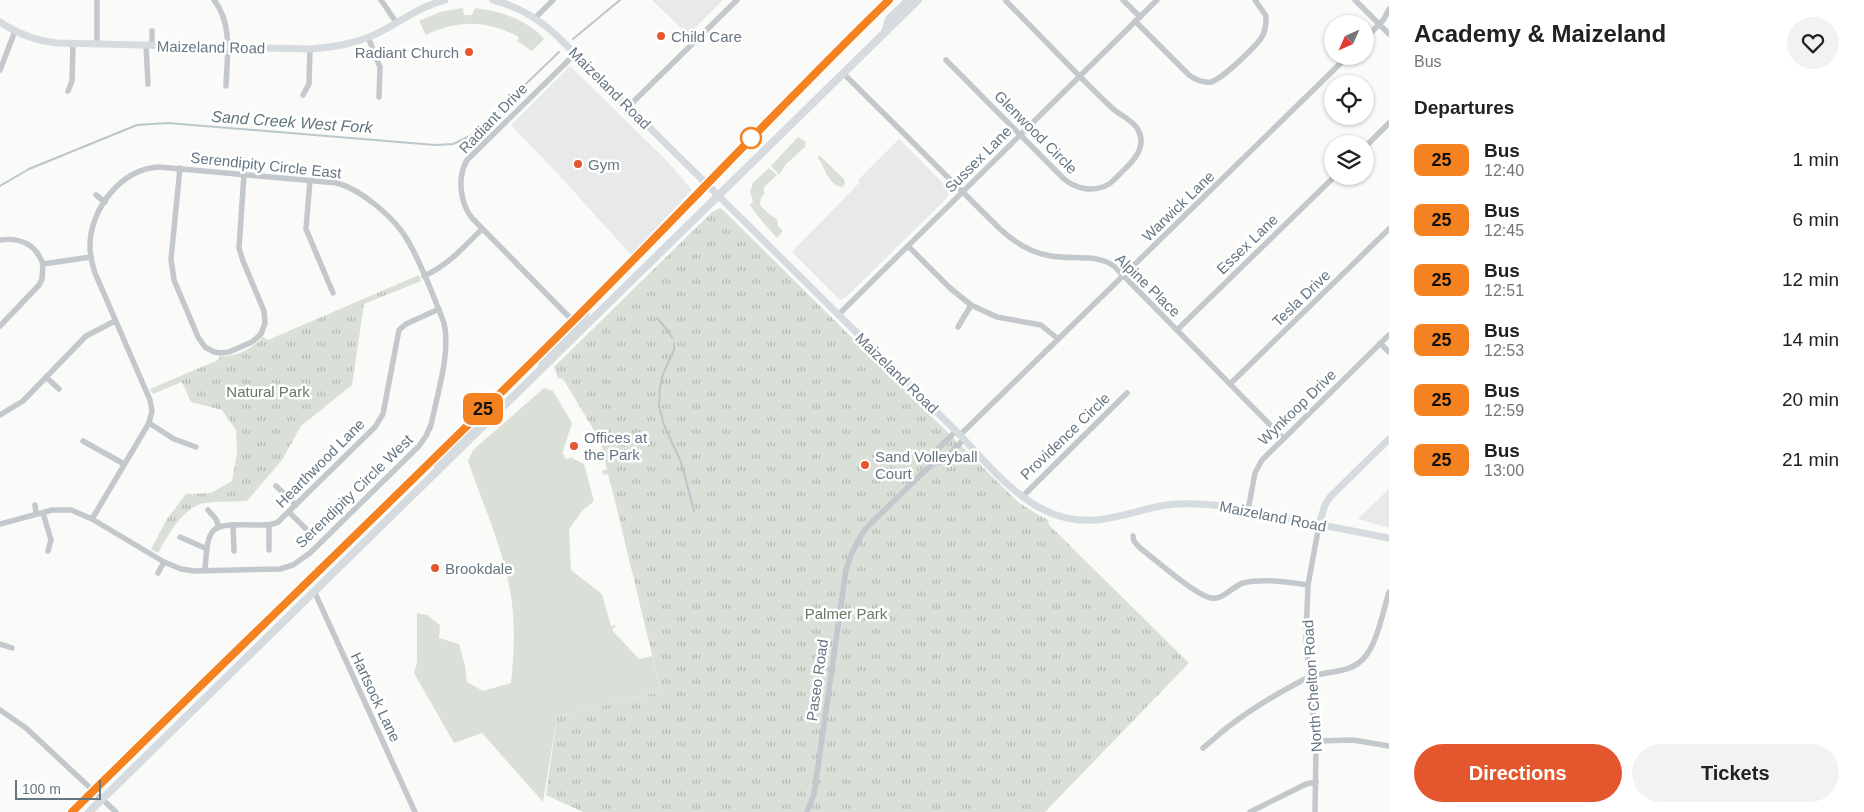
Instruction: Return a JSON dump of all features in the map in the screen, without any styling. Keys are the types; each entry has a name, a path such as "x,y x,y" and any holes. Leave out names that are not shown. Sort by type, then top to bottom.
{"highway":[{"path":"72,812 573,321 708,185 803,85 889,0"},
{"path":"886,31 889,19 908,0"},
{"path":"89,812 918,0"}],"main road":[{"name":"Maizeland Road","path":"0,22 15,31 40,40 73,44 310,49 339,46 368,37 416,10 445,0"},
{"name":"Maizeland Road","path":"493,0 515,7 535,18 575,54 960,435 989,466 1022,497 1036,506 1064,518 1086,520 1104,519 1159,506 1204,504 1248,510 1389,538"},
{"path":"542,368 545,357 581,321 586,314 587,307"},
{"path":"438,471 437,462 478,421 481,411"},
{"name":"North Chelton Road","path":"1320,525 1325,505 1330,497 1389,439"},
{"path":"305,583 315,592"}],"street":[{"path":"97,0 97,44"},
{"path":"214,0 225,19 227,47 226,86"},
{"path":"381,0 396,22"},
{"path":"535,18 553,0"},
{"path":"628,107 737,0"},
{"path":"1123,0 1189,76 1198,81 1212,82 1224,76 1258,42 1264,33 1266,16 1254,0"},
{"name":"Sussex Lane","path":"838,315 1157,0"},
{"path":"1355,0 1389,34"},
{"name":"Glenwood Circle","path":"946,60 1063,178 1077,187 1096,188 1112,182 1135,159 1140,151 1139,131 1132,122 1110,107 1006,1"},
{"path":"1374,31 1380,25 1389,9"},
{"path":"0,70 15,31"},
{"path":"148,84 149,45 152,31"},
{"path":"368,37 380,68 379,97"},
{"path":"68,91 72,81 73,44"},
{"path":"303,95 309,84 310,49"},
{"name":"Radiant Drive","path":"573,321 472,218 466,208 461,180 465,164 575,54"},
{"name":"Warwick Lane","path":"960,435 1339,65"},
{"name":"Alpine Place","path":"843,72 1006,235 1028,249 1052,257 1102,260 1111,264 1282,438"},
{"path":"1374,138 1389,123"},
{"name":"Serendipity Circle East","path":"149,423 152,411 150,400 95,273 90,246 92,230 97,216 119,184 131,174 152,167 180,168 344,184 368,198 402,232 412,248 424,276"},
{"path":"180,168 171,258 174,280 198,337 206,347 214,352 222,353 241,347 256,338 264,328 265,323 264,311 242,262 239,248 244,174"},
{"path":"310,180 306,229 333,293"},
{"name":"Essex Lane","path":"1177,330 1326,185"},
{"path":"96,195 105,202"},
{"path":"424,276 439,269 448,262 482,229"},
{"name":"Tesla Drive","path":"1230,384 1389,229"},
{"path":"0,240 18,240 30,245 38,252 43,264 42,279 39,285 0,326"},
{"path":"908,246 950,288 971,305 997,317 1040,325 1058,339"},
{"path":"43,264 91,256"},
{"name":"Serendipity Circle West","path":"0,524 36,514 71,510 92,519 164,562 187,570 274,570 293,565 310,553 419,446 431,425 446,351 446,330 424,276"},
{"path":"958,327 971,305"},
{"name":"Hearthwood Lane","path":"220,527 233,525 269,526 278,522 289,512 381,419 400,330 406,324 439,309"},
{"path":"0,415 23,401 86,336 115,322"},
{"name":"Wynkoop Drive","path":"1248,510 1253,481 1258,466 1267,454 1389,334"},
{"path":"1380,343 1389,352"},
{"path":"46,377 59,389"},
{"name":"Providence Circle","path":"1022,497 1127,393"},
{"path":"92,519 149,423 174,439 196,447"},
{"name":"Paseo Road","path":"932,464 935,452 960,435"},
{"name":"Paseo Road","path":"807,812 814,794 846,570 852,552 860,535 868,526 932,464 943,461 960,435"},
{"path":"84,441 124,464"},
{"path":"276,486 296,505"},
{"path":"35,505 36,514"},
{"path":"205,570 207,540 210,534 220,527 216,518 208,510"},
{"path":"289,512 307,530"},
{"path":"43,513 51,540 48,552"},
{"path":"233,525 234,551"},
{"name":"North Chelton Road","path":"1315,812 1316,741 1306,637 1308,585 1320,525"},
{"path":"269,526 269,550"},
{"path":"1132,536 1140,548 1192,588 1211,598 1218,598 1237,586 1251,582 1278,581 1308,585"},
{"path":"180,537 206,549"},
{"path":"158,573 164,562"},
{"name":"Hartsock Lane","path":"315,592 415,812"},
{"path":"1203,748 1234,722 1309,677 1316,674 1346,670 1362,660 1372,645 1389,592"},
{"path":"0,644 12,648"},
{"path":"0,710 16,719 116,812"},
{"path":"1316,741 1353,740 1389,746"},
{"path":"1250,812 1306,784 1316,782"}],"shaded area":[{"path":"652,0 723,0 688,35"},
{"path":"570,66 668,162 692,190 631,255 511,125"},
{"path":"899,139 950,192 946,199 846,297 840,300 792,252 860,182 858,180"},
{"path":"1389,489 1389,528 1358,519"}],"green space":[{"path":"463,8 464,15 472,15 475,8 494,11 512,17 530,26 544,39 532,51 517,41 519,38 517,36 494,27 472,24 460,25 426,35 419,21 440,12"},
{"path":"798,137 806,142 805,147 786,164 779,175 771,166"},
{"path":"819,155 844,179 845,184 842,187 837,186 830,179 818,158"},
{"path":"769,168 777,175 764,187 764,194 760,205 777,219 778,226 783,231 777,238 750,205 753,201 750,191 752,184"},
{"name":"Palmer Park","path":"720,208 1018,502 1048,520 1049,525 1189,663 1045,812 583,812 546,795 557,717 661,692 608,474 604,475 602,471 607,469 600,440 563,379 558,378 554,367 712,212"},
{"name":"Natural Park","path":"419,275 421,281 364,304 352,385 301,426 282,460 247,501 209,502 196,506 182,516 158,553 151,549 167,519 186,494 211,493 232,481 237,453 236,430 222,410 191,402 182,382 153,394 150,389 218,360 220,356 243,351 263,337 268,340"},
{"path":"544,388 553,391 572,423 562,454 565,455 564,458 569,459 570,457 584,464 594,501 582,511 569,529 571,570 602,594 611,626 616,626 612,630 639,659 652,656 661,692 557,717 543,802 482,733 454,743 414,673 417,663 417,613 427,615 440,625 439,638 459,644 467,682 483,691 511,683 514,633 509,585 500,549 468,461 473,450"}],"waterway":[{"name":"Sand Creek West Fork","path":"573,39 620,0"},
{"name":"Sand Creek West Fork","path":"0,186 29,169 137,125 168,123 435,145 453,144 474,134 559,52"},
{"path":"657,318 672,338"},
{"path":"674,343 674,350 663,374 659,406 664,425 681,462 694,511"}],"bus line":[{"name":"25","path":"72,812 573,321 708,185 803,85 889,0"}],"place":[{"name":"Child Care","path":"661,36"},
{"name":"Radiant Church","path":"469,52"},
{"name":"Gym","path":"578,164"},
{"name":"Offices at the Park","path":"574,446"},
{"name":"Sand Volleyball Court","path":"865,465"},
{"name":"Brookdale","path":"435,568"}]}
